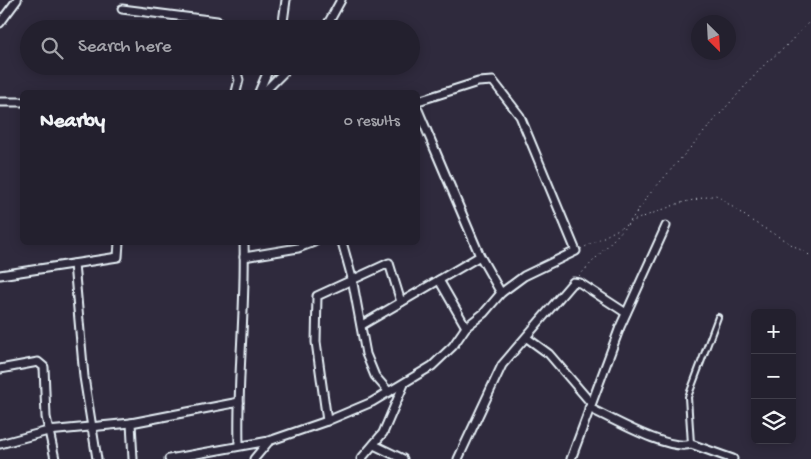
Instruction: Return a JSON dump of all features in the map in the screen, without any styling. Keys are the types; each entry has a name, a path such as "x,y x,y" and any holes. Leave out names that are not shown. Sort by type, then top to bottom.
{"street":[{"path":"0,24 17,0"},
{"path":"283,20 286,0"},
{"path":"330,20 342,0"},
{"path":"122,9 209,20"},
{"path":"236,90 239,80 238,75"},
{"path":"260,90 266,75"},
{"path":"266,90 281,75"},
{"path":"169,459 269,441 372,402 432,366 453,346 466,327 484,313 501,293 524,276 576,251 520,116 492,81 478,82 420,100"},
{"path":"0,102 20,102"},
{"path":"420,115 480,256 501,293"},
{"path":"572,459 590,406 626,313 666,226"},
{"path":"0,275 118,258 119,245"},
{"path":"239,445 244,245"},
{"path":"244,257 306,245"},
{"path":"343,245 362,325 366,354 372,369 389,392"},
{"path":"362,325 480,256"},
{"path":"326,421 316,342 316,298 318,294 389,263 401,302"},
{"path":"74,264 84,377 97,459"},
{"path":"438,280 466,327"},
{"path":"458,459 502,365 573,282 580,283 626,313"},
{"path":"527,338 549,354 590,406 669,444 685,446 691,444 733,459"},
{"path":"0,369 32,363 42,364 44,367 44,402 48,431 55,459"},
{"path":"362,459 383,432 404,384"},
{"path":"0,444 48,431 131,423 239,402"},
{"path":"131,423 133,459"},
{"path":"254,459 269,441"},
{"path":"374,445 403,459"}],"lane":[{"path":"691,444 688,397 718,317"}],"path":[{"path":"573,282 629,223 647,197 727,106 767,62 783,49 811,20"},
{"path":"576,251 596,243 629,223 695,198 716,195 752,221 811,256"}]}
